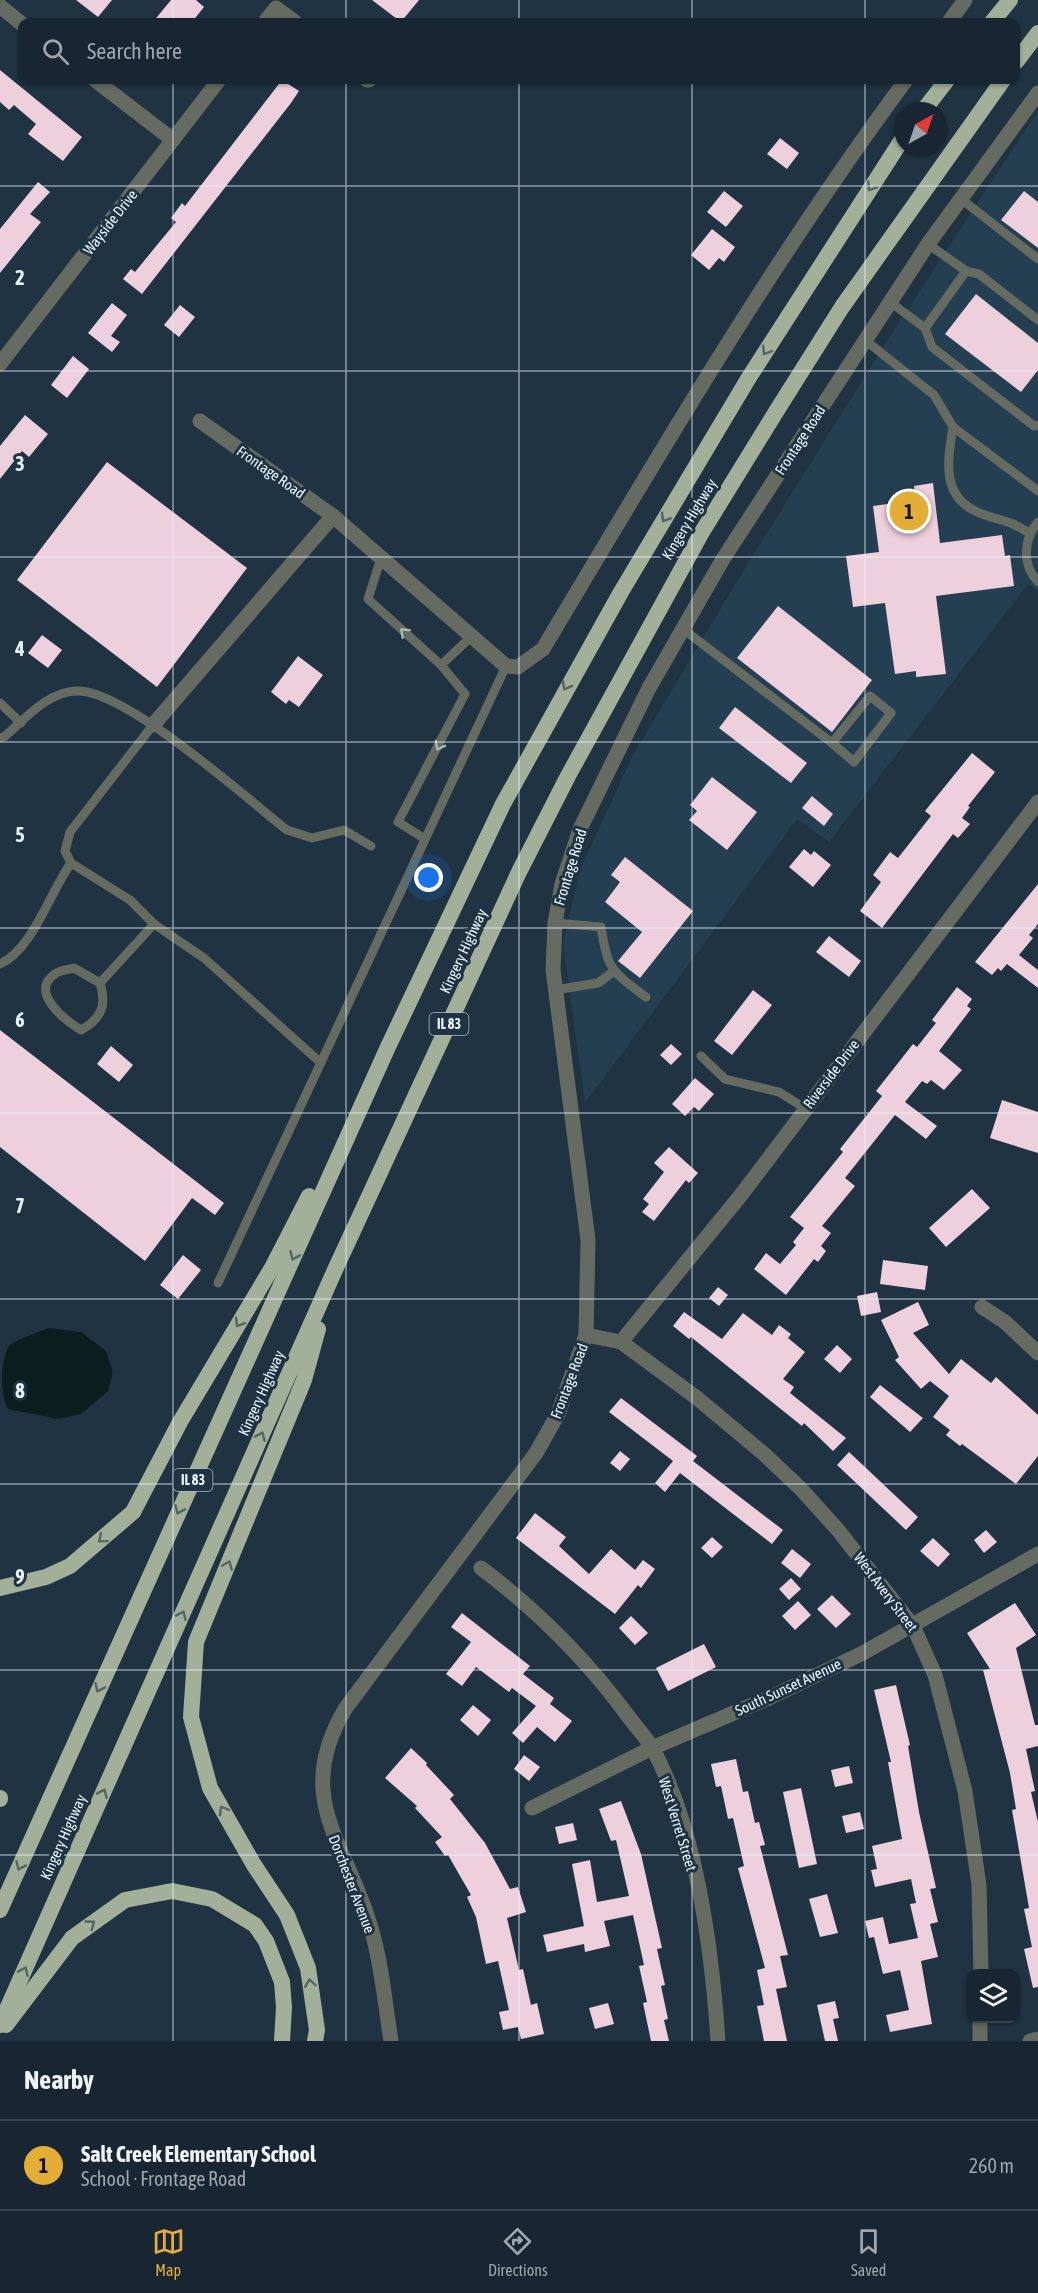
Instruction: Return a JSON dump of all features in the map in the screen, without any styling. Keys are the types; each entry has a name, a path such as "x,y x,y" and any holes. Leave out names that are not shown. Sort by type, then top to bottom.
{"highway":[{"path":"995,18 1010,0"},
{"path":"1020,57 1038,33"},
{"path":"929,102 944,84"},
{"name":"Kingery Highway","path":"0,2025 334,1272 519,872 652,618 708,522 842,307 999,84"},
{"name":"Kingery Highway","path":"0,1910 387,1049 503,804 568,682 748,379 894,152"},
{"path":"0,1588 46,1577 70,1566 133,1512 180,1422 273,1266 387,1049"},
{"path":"315,2041 317,2030 308,1968 287,1915 210,1788 191,1717 196,1642 304,1380 334,1272"},
{"path":"0,2032 72,1938 125,1900 172,1891 212,1899 255,1925 266,1941 282,1982 284,2007 282,2041"}],"street":[{"path":"952,18 966,0"},
{"path":"267,18 272,4 290,18"},
{"path":"0,6 18,21"},
{"path":"99,84 173,140"},
{"name":"Wayside Drive","path":"2,357 216,84"},
{"path":"506,666 518,667 543,650 688,406 842,167 903,84"},
{"name":"Frontage Road","path":"322,1763 330,1735 345,1709 536,1453 558,1414 586,1335 588,1240 553,970 555,923 562,884 580,829 649,688 723,559 928,244 1038,93"},
{"name":"Frontage Road","path":"200,422 333,516 506,666"},
{"path":"153,725 333,516"},
{"name":"Riverside Drive","path":"621,1342 741,1195 1038,802"},
{"path":"982,1307 1005,1322 1038,1353"},
{"name":"West Avery Street","path":"586,1335 621,1342 727,1422 801,1489 880,1580 913,1626 935,1675 965,1791 979,1885 981,1969"},
{"name":"South Sunset Avenue","path":"532,1808 652,1748 771,1697 913,1626 1038,1554"},
{"name":"West Verret Street","path":"482,1568 536,1612 563,1638 610,1691 652,1748 672,1793 697,1886 714,1978 718,2041"},
{"name":"Dorchester Avenue","path":"322,1763 323,1793 328,1822 359,1893 372,1930 391,2041"},
{"path":"980,2023 980,2041"},
{"path":"1030,2041 1038,2039"}],"lane":[{"path":"961,199 1038,259"},
{"path":"928,244 966,270 979,274 1038,320"},
{"path":"925,328 966,270"},
{"path":"890,302 925,328 932,346 1034,426 1038,425"},
{"path":"865,340 934,395 953,427 1038,491"},
{"path":"953,427 948,462 952,488 964,507 984,516 1011,521 1029,533"},
{"path":"1038,522 1029,533 1026,554 1029,572 1038,582"},
{"path":"381,558 368,599 441,664 465,694 398,822 425,839"},
{"path":"683,629 854,762 891,713 870,696 832,743"},
{"path":"441,664 472,636"},
{"path":"218,1283 506,666"},
{"path":"0,738 52,697 80,691 118,704 153,725 287,831 312,838 344,830 371,846"},
{"path":"0,703 21,723"},
{"path":"153,725 70,832 65,851 71,863 130,900 154,924 204,958 321,1063"},
{"path":"0,964 6,962 33,933 57,882 71,863"},
{"path":"555,923 601,927 606,958 613,972 646,997"},
{"path":"100,983 74,968 54,974 48,984 48,1000 62,1018 81,1030 97,1021 103,1008 100,983 154,924"},
{"path":"555,990 598,983 613,972"},
{"path":"701,1056 725,1079 779,1092 806,1109"}],"shaded area":[{"path":"1038,111 1038,591 1028,584 829,842 797,819 585,1103 563,943 581,867 633,755 745,568 888,339"},
{"path":"48,1328 81,1332 106,1351 113,1372 108,1391 81,1414 58,1419 8,1409 5,1402 2,1386 3,1368 9,1346 22,1338"}],"building":[{"path":"76,0 112,0 98,17"},
{"path":"171,0 196,0 204,7 195,18 156,18"},
{"path":"372,0 419,0 404,18 396,18"},
{"path":"0,70 82,137 63,161 28,134 36,124 14,105 9,110 0,102"},
{"path":"279,84 288,84 299,91 142,294 123,279 131,269 135,272 176,222 171,218 182,203 185,206"},
{"path":"780,138 799,153 787,169 767,154"},
{"path":"38,182 50,192 30,214 41,222 0,273 0,229"},
{"path":"724,191 743,206 726,227 707,212"},
{"path":"1024,191 1038,202 1038,248 1001,220"},
{"path":"712,229 735,247 724,262 719,258 709,270 691,255"},
{"path":"976,294 1038,343 1038,370 1021,392 945,334"},
{"path":"112,303 127,315 111,336 120,342 112,352 88,333"},
{"path":"180,305 195,317 179,337 164,325"},
{"path":"73,356 89,369 67,398 51,385"},
{"path":"25,415 48,434 29,457 22,451 0,479 0,446"},
{"path":"107,462 247,568 157,687 17,580"},
{"path":"933,483 940,543 1002,535 1005,556 1010,555 1014,586 936,596 946,674 916,677 916,671 895,674 885,603 853,607 846,556 879,552 873,506 916,500 914,486"},
{"path":"778,606 872,680 832,732 737,658"},
{"path":"42,635 62,650 48,668 28,653"},
{"path":"298,656 323,675 299,707 289,700 286,704 271,692"},
{"path":"735,707 807,763 791,783 719,728"},
{"path":"972,753 995,772 968,806 970,807 962,818 970,824 958,838 953,834 882,928 860,911 881,882 873,875 890,852 898,858 931,816 925,811"},
{"path":"712,777 757,812 727,850 689,820 697,811 690,805"},
{"path":"812,796 833,814 824,826 802,808"},
{"path":"804,849 811,855 814,851 831,865 813,887 789,867"},
{"path":"625,857 693,911 640,978 618,961 642,932 605,902 620,882 611,875"},
{"path":"1038,884 1038,924 1029,935 1033,938 1019,955 1038,970 1038,988 1007,964 1001,971 998,968 992,975 975,962"},
{"path":"829,936 861,961 849,977 816,952"},
{"path":"957,987 972,999 967,1006 971,1009 939,1051 962,1070 944,1090 931,1080 927,1084 922,1081 905,1102 937,1126 926,1139 895,1115 845,1178 855,1186 822,1226 831,1233 821,1246 826,1251 818,1262 814,1259 786,1295 754,1269 766,1253 780,1264 796,1245 793,1242 804,1228 790,1217 843,1152 840,1149 882,1096 876,1091 913,1044 917,1047 936,1023 932,1020"},
{"path":"753,990 772,1005 732,1055 714,1041"},
{"path":"0,1030 224,1203 215,1215 192,1198 145,1261 0,1147"},
{"path":"671,1044 682,1054 671,1065 660,1055"},
{"path":"111,1046 133,1065 119,1082 97,1064"},
{"path":"695,1078 714,1094 699,1111 694,1107 685,1116 672,1104"},
{"path":"1002,1100 1038,1112 1038,1153 990,1138"},
{"path":"669,1147 698,1173 689,1183 686,1180 654,1221 642,1212 649,1204 643,1199 664,1172 654,1163"},
{"path":"972,1189 990,1208 946,1247 929,1228"},
{"path":"183,1255 201,1270 178,1299 160,1285"},
{"path":"883,1260 928,1266 925,1290 880,1284"},
{"path":"718,1287 728,1295 719,1306 709,1298"},
{"path":"877,1292 881,1312 861,1316 857,1296"},
{"path":"918,1302 929,1325 913,1333 949,1374 961,1359 991,1383 996,1377 1038,1415 1038,1456 1016,1484 962,1444 960,1446 946,1435 950,1430 933,1417 949,1396 930,1381 921,1389 895,1360 899,1357 881,1320"},
{"path":"684,1312 722,1339 743,1313 772,1335 779,1325 791,1334 788,1338 805,1352 783,1379 794,1387 790,1393 846,1438 833,1451 804,1423 802,1426 691,1337 689,1339 673,1326"},
{"path":"837,1345 852,1359 840,1373 824,1359"},
{"path":"880,1385 923,1418 910,1432 870,1397"},
{"path":"621,1398 697,1456 693,1461 783,1530 772,1544 680,1473 665,1492 655,1483 673,1461 609,1412"},
{"path":"620,1451 630,1459 620,1471 610,1463"},
{"path":"849,1452 918,1517 906,1530 837,1465"},
{"path":"535,1513 566,1537 559,1546 589,1574 611,1549 635,1570 643,1560 655,1569 641,1588 638,1585 615,1614 516,1538"},
{"path":"986,1530 997,1542 984,1553 974,1540"},
{"path":"712,1537 723,1547 712,1558 701,1548"},
{"path":"933,1538 950,1554 938,1567 920,1551"},
{"path":"792,1549 811,1564 800,1578 781,1563"},
{"path":"791,1578 801,1589 789,1600 779,1589"},
{"path":"832,1595 851,1614 836,1628 817,1609"},
{"path":"798,1601 811,1615 795,1630 782,1616"},
{"path":"1015,1603 1036,1635 1016,1648 1035,1725 1038,1725 1038,1746 1026,1749 1035,1791 1031,1792 1038,1822 1038,1987 1033,1988 1024,1949 1032,1947 1024,1909 1029,1908 1012,1810 1016,1809 1010,1773 983,1670 990,1669 967,1633"},
{"path":"462,1613 530,1666 523,1674 554,1698 550,1704 572,1721 555,1742 537,1727 523,1743 512,1733 536,1706 512,1688 509,1692 476,1667 462,1686 446,1674 471,1642 451,1627"},
{"path":"631,1616 648,1633 635,1645 619,1628"},
{"path":"704,1644 716,1667 668,1691 656,1668"},
{"path":"896,1685 910,1745 908,1746 919,1812 936,1888 930,1889 938,1922 930,1924 938,1957 921,1961 932,2024 890,2032 886,2015 909,2010 900,1970 883,1974 874,1937 869,1938 865,1921 883,1917 889,1944 918,1938 910,1904 916,1903 911,1879 875,1887 871,1870 877,1869 872,1846 902,1839 888,1762 891,1762 874,1690"},
{"path":"473,1705 491,1720 478,1736 460,1720"},
{"path":"411,1748 454,1795 450,1799 485,1843 510,1889 518,1887 526,1912 507,1918 519,1970 523,1969 531,2005 537,2003 544,2034 521,2039 518,2027 503,2030 499,2012 509,2010 498,1961 486,1964 476,1917 467,1897 471,1895 448,1855 445,1856 435,1842 442,1837 415,1808 417,1806 385,1778"},
{"path":"524,1755 540,1767 529,1781 514,1769"},
{"path":"736,1759 743,1792 748,1791 755,1823 759,1822 765,1845 760,1846 788,1955 780,1956 787,1987 776,1989 787,2041 764,2041 757,2006 764,2005 757,1970 765,1968 738,1868 744,1866 733,1818 728,1819 721,1786 716,1787 711,1764"},
{"path":"849,1766 853,1783 835,1787 831,1770"},
{"path":"801,1788 817,1864 799,1868 783,1792"},
{"path":"621,1801 641,1854 662,1948 657,1949 665,1985 661,1986 668,2019 664,2020 669,2041 651,2041 643,2003 647,2002 639,1966 644,1965 633,1915 604,1921 610,1946 585,1952 584,1944 547,1952 543,1935 584,1926 572,1864 590,1860 597,1902 629,1896 616,1840 611,1841 599,1809"},
{"path":"860,1812 864,1829 846,1833 842,1816"},
{"path":"573,1823 577,1840 559,1844 555,1827"},
{"path":"827,1894 838,1933 820,1937 809,1899"},
{"path":"835,2001 839,2018 833,2019 838,2041 825,2041 817,2005"},
{"path":"608,2003 614,2024 595,2029 589,2008"}],"place":[{"name":"Salt Creek Elementary School","path":"909,511"}]}
